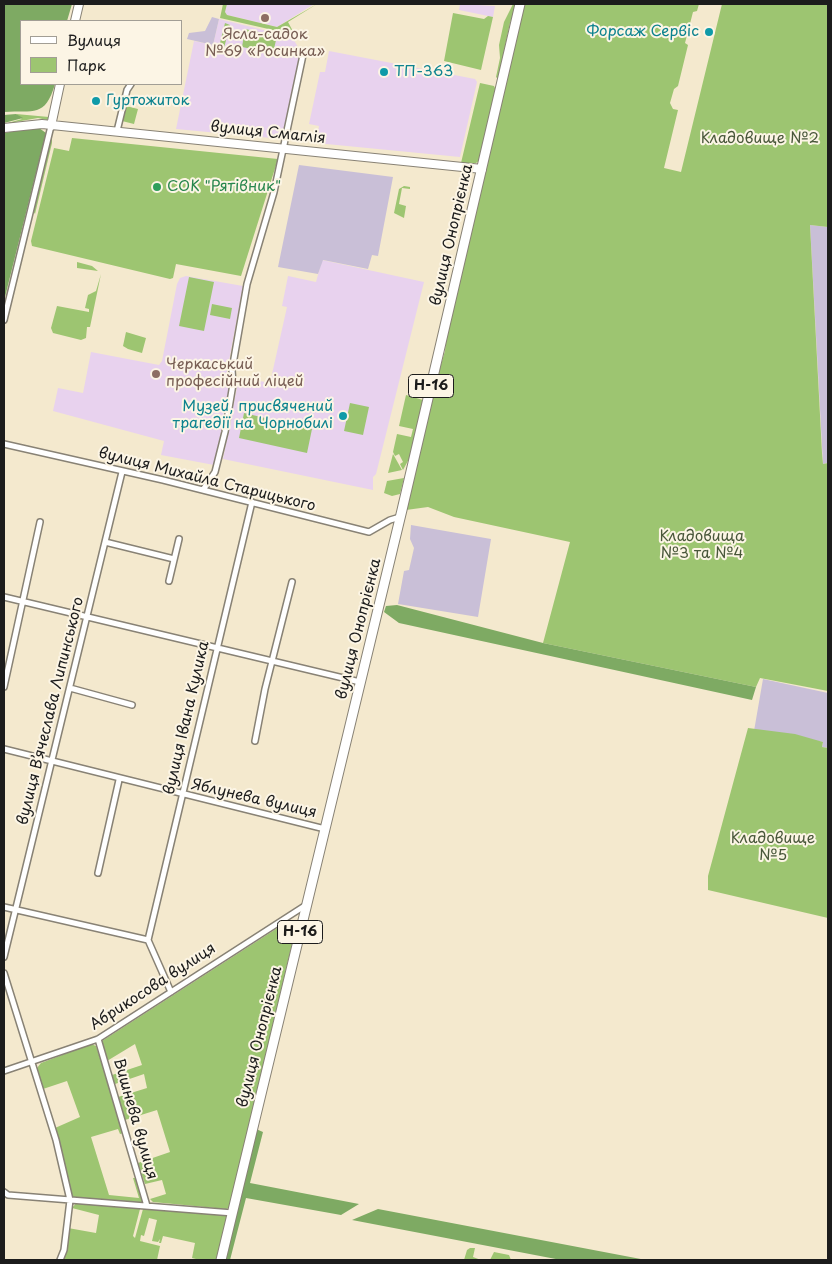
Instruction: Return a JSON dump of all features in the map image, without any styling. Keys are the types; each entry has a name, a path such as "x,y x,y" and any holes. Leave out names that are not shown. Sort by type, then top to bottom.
{"main road":[{"name":"вулиця Онопрієнка","path":"222,1260 400,517 520,4"}],"street":[{"path":"75,20 79,4"},
{"path":"203,490 215,472 225,432 233,384 232,370 247,284 274,192 304,55"},
{"path":"4,320 60,85"},
{"path":"117,131 127,90 130,85"},
{"name":"вулиця Смаглія","path":"4,128 32,124 117,131 482,169"},
{"name":"вулиця Михайла Старицького","path":"4,444 203,490 369,532 390,520 400,517"},
{"name":"вулиця Вʼячеслава Липинського","path":"4,956 122,472"},
{"name":"вулиця Івана Кулика","path":"148,940 252,502"},
{"path":"4,687 40,522"},
{"path":"169,581 179,539"},
{"path":"106,542 174,560"},
{"path":"255,741 272,660 292,582"},
{"path":"4,597 217,646 360,682"},
{"path":"70,688 132,706"},
{"name":"Яблунева вулиця","path":"4,749 119,780 325,829"},
{"path":"98,873 119,780"},
{"name":"Абрикосова вулиця","path":"4,1071 98,1039 307,904"},
{"path":"4,907 148,940 171,992"},
{"path":"4,973 56,1140 66,1190 70,1200 64,1250 60,1260"},
{"name":"Вишнева вулиця","path":"98,1039 147,1206"},
{"path":"4,1192 8,1195 232,1214"}],"shaded area":[{"name":"Ясла-садок №69 «Росинка»","path":"227,4 314,4 277,27 227,15 225,12"},
{"path":"460,4 495,6 493,17 459,10"},
{"path":"212,17 219,19 213,45 187,39 189,33 205,31"},
{"path":"219,19 292,37 301,52 282,139 176,129 194,41 213,45"},
{"path":"329,51 475,79 477,82 460,157 316,143 319,126 309,124 320,72 325,72"},
{"path":"299,165 393,177 378,256 372,255 368,269 323,260 318,274 278,267"},
{"path":"810,225 828,227 828,463 823,464"},
{"path":"322,260 424,282 376,474 373,477 373,490 223,459 239,377 270,383 287,307 282,306 288,276 316,282"},
{"name":"Черкаський професійний ліцей","path":"186,276 243,286 225,382 231,384 214,465 161,455 164,441 53,411 58,388 83,393 91,352 159,365 162,361 177,284 180,278"},
{"path":"411,525 491,539 478,617 398,604 404,571 409,570 414,548 410,539"},
{"path":"763,679 828,693 828,748 822,747 823,742 754,731"}],"green space":[{"path":"4,4 72,4 67,20 20,20 20,85 55,85 47,102 37,110 4,112"},
{"path":"223,4 227,4 225,12 227,15 277,27 317,4 288,22 295,35 220,18"},
{"path":"513,4 517,4 510,23 498,79 496,77 500,58 499,45 504,22"},
{"path":"524,4 699,4 697,11 693,12 685,43 688,45 678,86 674,89 670,103 673,109 678,110 664,168 681,172 722,4 828,4 828,227 810,225 822,453 823,464 828,463 828,691 760,678 756,687 543,643 570,542 454,517 428,507 406,510 435,385 445,351 446,338"},
{"path":"453,13 484,19 488,16 493,17 481,70 444,61"},
{"path":"225,23 230,25 224,48 219,47"},
{"path":"245,29 277,36 273,53 242,47"},
{"path":"480,83 494,86 496,90 480,160 476,163 461,163"},
{"path":"126,106 138,109 134,124 122,121"},
{"path":"16,114 49,117 47,120 38,118 4,124 22,119"},
{"path":"16,114 23,118 4,123 4,115"},
{"path":"39,128 46,133 4,301 4,133"},
{"path":"52,134 52,143 35,214 33,211"},
{"name":"СОК \"Рятівник\"","path":"72,138 278,159 241,276 176,264 173,278 170,279 32,246 31,241 54,148 69,151"},
{"path":"404,186 410,187 410,189 402,188 399,204 406,206 404,218 394,213 399,189"},
{"path":"77,262 92,266 98,271 77,268"},
{"path":"101,274 90,327 87,327 86,338 81,340 53,333 51,328 57,306 89,312 89,309 85,308 88,295 96,291"},
{"path":"189,277 214,282 204,331 179,326"},
{"path":"212,304 232,308 230,319 210,315"},
{"path":"126,332 146,338 142,353 123,346"},
{"path":"406,395 423,400 410,457 403,470 400,464 403,462 399,454 395,456 393,452 397,434 411,437 413,429 399,426"},
{"path":"350,403 369,407 363,435 344,431"},
{"path":"244,413 312,429 307,453 239,438"},
{"path":"393,454 402,470 388,473"},
{"path":"404,478 400,494 392,496 384,493 387,481"},
{"path":"397,605 543,643 756,687 752,700 399,623 384,612 386,606"},
{"name":"Кладовище №5","path":"748,728 795,734 823,742 822,747 828,748 828,918 708,890 708,876"},
{"path":"290,920 297,923 229,1208 153,1202 150,1199 166,1194 162,1180 145,1184 138,1163 170,1152 157,1110 125,1120 118,1097 147,1088 144,1074 115,1084 112,1075 142,1065 135,1044 107,1061 102,1041"},
{"path":"91,1044 96,1046 124,1133 120,1134 118,1129 91,1137 109,1195 139,1198 133,1178 136,1178 144,1203 74,1198 68,1189 55,1128 80,1117 67,1081 43,1089 37,1068 41,1063"},
{"path":"256,1129 263,1132 250,1183 359,1204 341,1215 246,1198 230,1260 226,1260"},
{"path":"77,1202 140,1209 133,1236 135,1238 143,1209 147,1208 229,1215 218,1260 192,1258 195,1243 163,1236 161,1243 159,1243 160,1239 158,1242 152,1241 157,1220 149,1218 144,1236 141,1235 140,1241 160,1246 157,1260 62,1260 68,1228 96,1233 99,1215 72,1208"},
{"path":"378,1209 646,1260 561,1260 352,1220"},
{"path":"475,1248 473,1257 481,1260 464,1260 467,1250"},
{"path":"494,1252 509,1255 511,1260 490,1260"}],"place":[{"name":"Ясла-садок №69 «Росинка»","path":"265,18"},
{"name":"Форсаж Сервіс","path":"709,32"},
{"name":"ТП-363","path":"384,72"},
{"name":"Гуртожиток","path":"96,101"},
{"name":"СОК \"Рятівник\"","path":"157,187"},
{"name":"Черкаський професійний ліцей","path":"156,374"},
{"name":"Музей, присвячений трагедії на Чорнобилі","path":"343,416"}],"park label":[{"name":"Кладовище №2","path":"760,139"},
{"name":"Кладовища №3 та №4","path":"702,546"}]}
